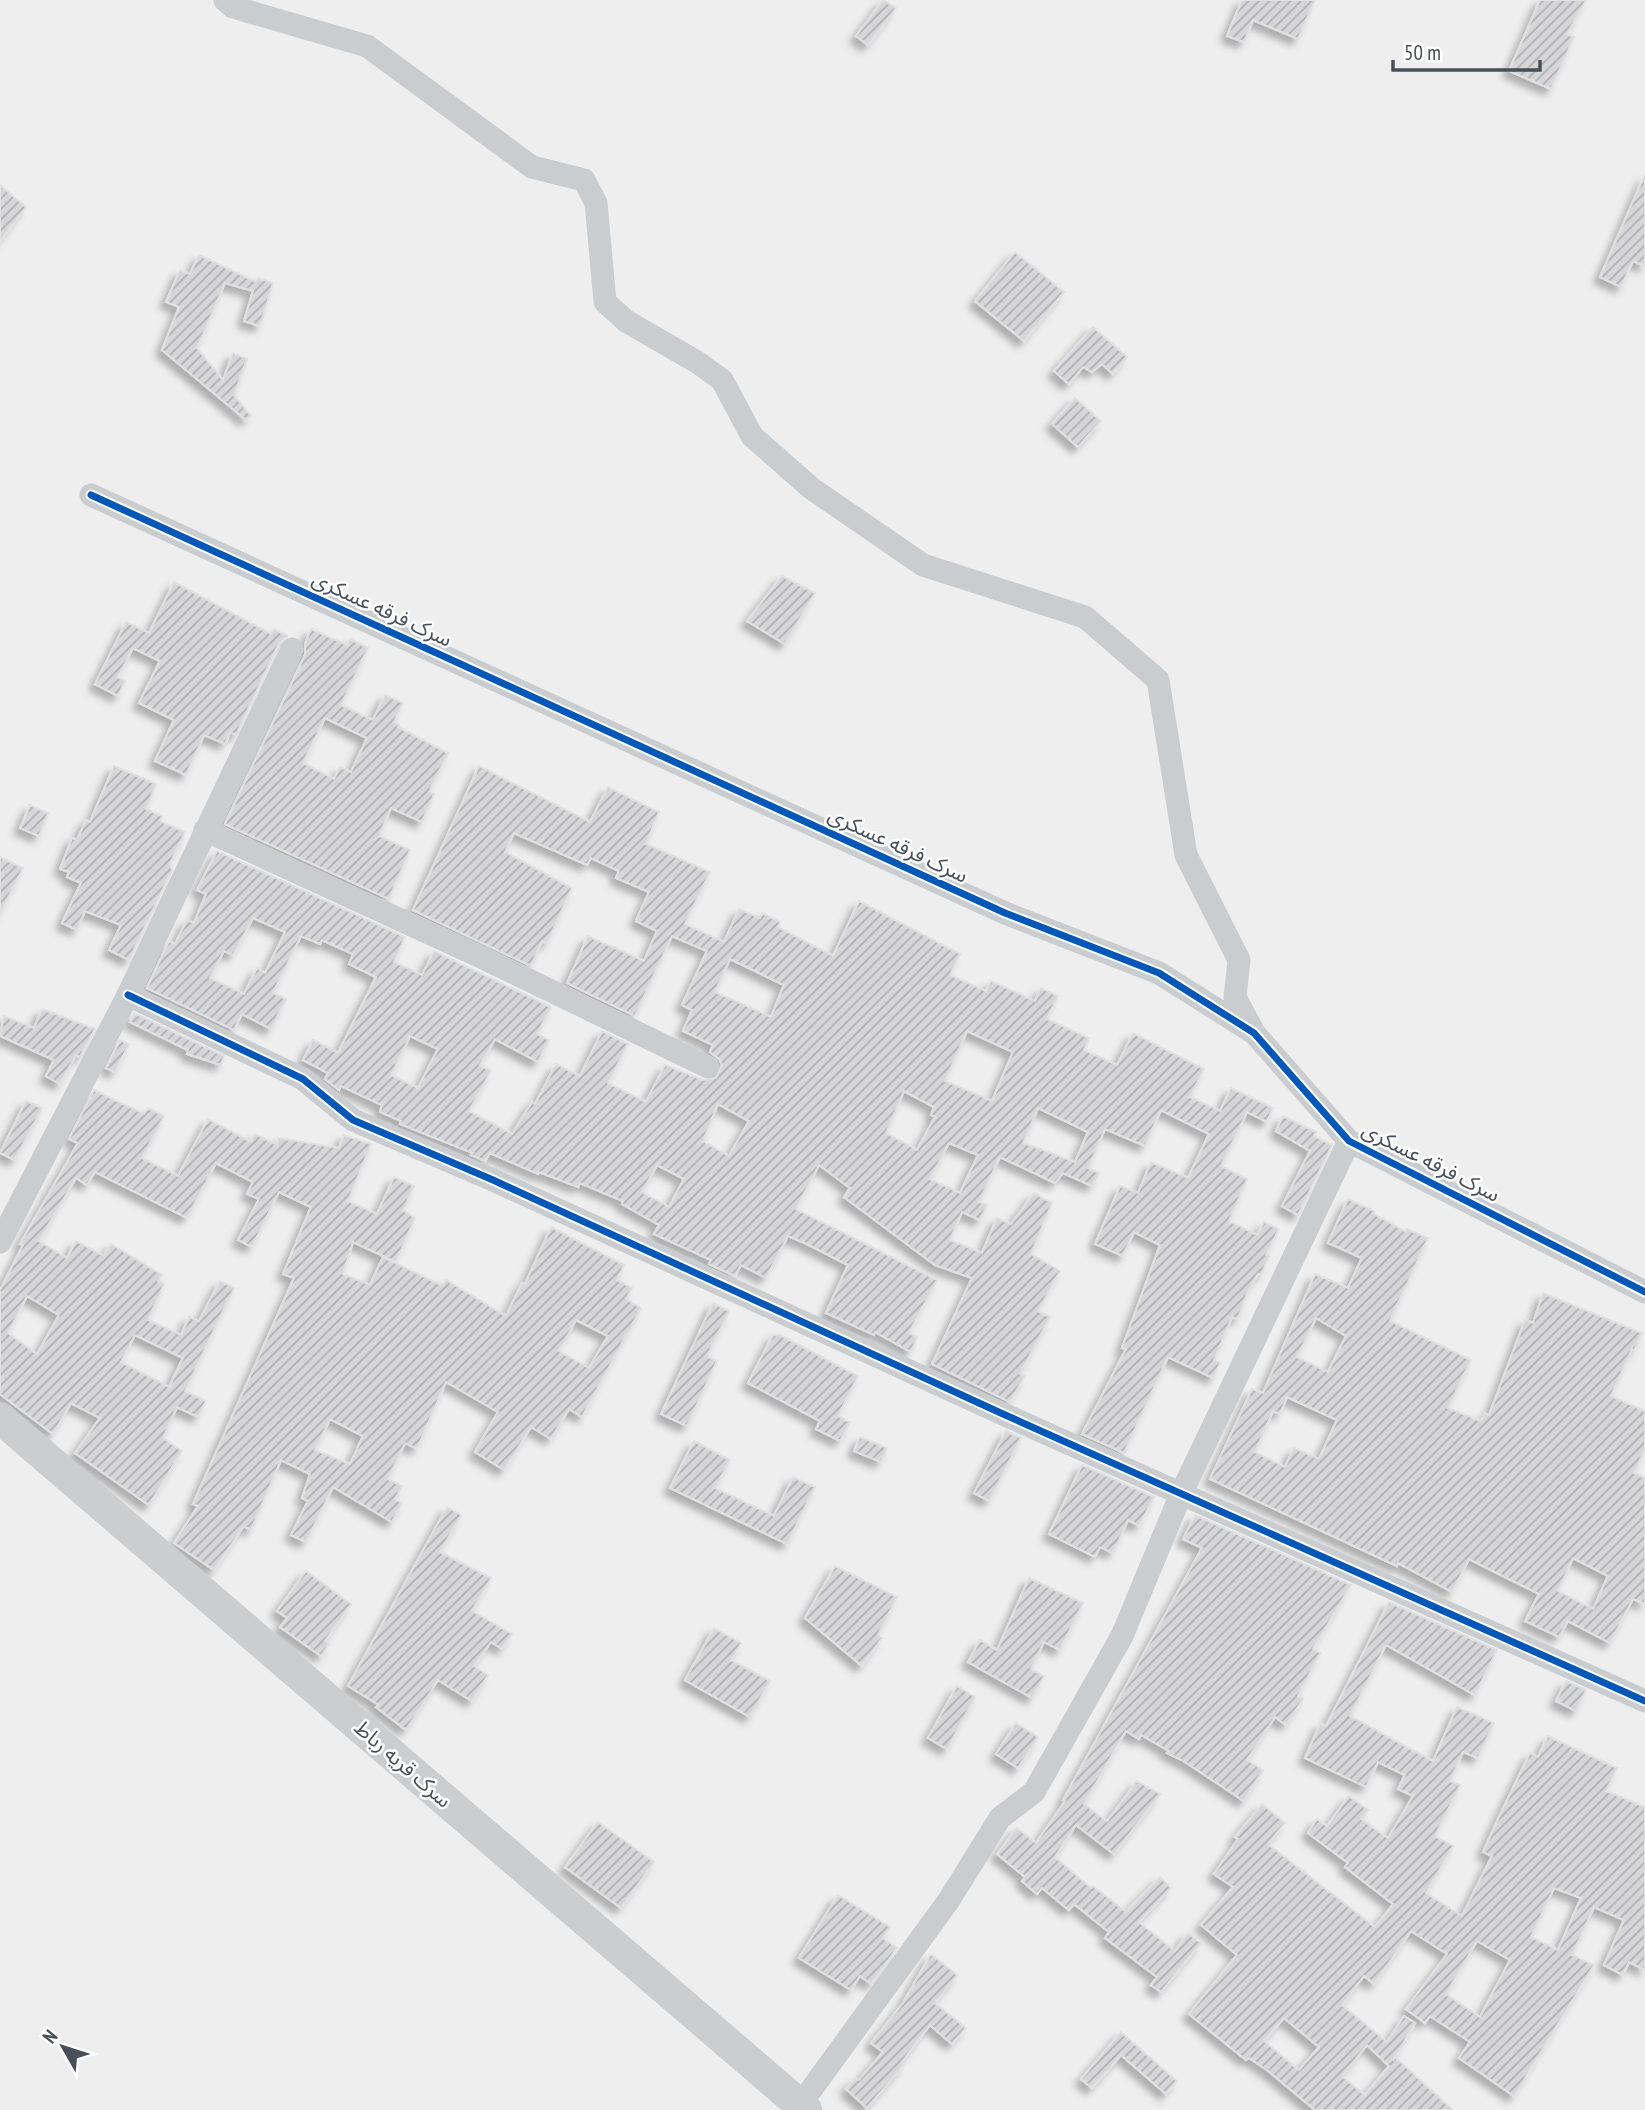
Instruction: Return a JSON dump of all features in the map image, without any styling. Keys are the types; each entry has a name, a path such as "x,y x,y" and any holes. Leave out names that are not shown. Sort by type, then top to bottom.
{"street":[{"path":"225,0 233,7 367,46 532,167 584,180 596,203 605,302 626,321 697,362 722,380 752,436 811,488 923,565 1085,617 1158,680 1186,855 1239,960 1235,997 1254,1033"},
{"name":"سرک فرقه عسکری","path":"90,495 1005,913 1159,973 1254,1033 1349,1141 1645,1292"},
{"path":"0,1242 128,995 292,649"},
{"path":"205,830 479,956 708,1067"},
{"path":"128,995 303,1079 353,1120 493,1180 1181,1494 1645,1701"},
{"path":"803,2107 949,1900 1000,1818 1034,1792 1122,1636 1181,1494 1349,1141"},
{"name":"سرک قریه رباط","path":"0,1418 803,2107"}],"building":[{"path":"883,0 896,8 868,45 856,36"},
{"path":"1242,0 1315,0 1298,39 1253,20 1244,42 1227,36"},
{"path":"1540,0 1586,0 1567,34 1574,37 1551,89 1509,71"},
{"path":"1645,174 1645,266 1633,261 1621,287 1600,277"},
{"path":"0,185 26,207 0,241"},
{"path":"1015,252 1064,292 1024,341 975,301"},
{"path":"199,255 256,282 258,278 273,283 260,326 244,321 253,291 225,283 197,348 223,380 233,353 247,359 234,395 251,416 246,420 162,350 179,307 166,302 180,270 190,274"},
{"path":"1093,327 1127,357 1113,374 1102,364 1092,372 1083,367 1069,384 1054,371"},
{"path":"1075,398 1101,421 1078,447 1052,424"},
{"path":"782,576 815,593 785,644 747,621"},
{"path":"174,582 271,634 274,629 287,636 279,643 236,735 230,732 225,744 204,735 186,775 155,761 174,720 139,703 160,661 133,648 118,677 125,681 118,696 95,684 126,622 149,633"},
{"path":"311,629 347,645 350,639 368,648 341,705 373,720 385,695 403,703 394,722 398,727 448,753 429,792 434,794 422,822 391,808 379,836 410,850 389,899 225,824 305,655 305,644","holes":["325,718 367,738 351,772 340,767 334,779 303,763"]},
{"path":"114,766 156,784 146,809 162,816 160,821 185,832 170,864 172,870 129,960 109,950 121,925 85,911 77,930 62,923 81,883 67,877 69,872 60,869 72,838 77,840 86,820 90,822"},
{"path":"479,766 590,822 608,787 659,812 646,844 710,872 685,924 724,942 739,909 760,918 762,913 780,922 778,927 833,956 859,901 960,954 950,975 986,991 991,981 1035,1001 1041,988 1058,996 1047,1019 1089,1038 1084,1050 1117,1065 1133,1033 1204,1069 1190,1097 1220,1111 1231,1088 1273,1108 1267,1122 1247,1112 1221,1166 1247,1179 1229,1221 1257,1235 1264,1222 1279,1229 1266,1255 1269,1256 1261,1275 1258,1274 1247,1293 1238,1319 1232,1317 1214,1360 1220,1363 1213,1378 1168,1357 1124,1453 1082,1434 1126,1349 1122,1348 1160,1245 1134,1232 1123,1256 1095,1244 1120,1186 1138,1193 1151,1162 1188,1178 1209,1134 1161,1110 1145,1146 1105,1129 1088,1168 1099,1173 1092,1186 1063,1173 1055,1183 1000,1157 979,1202 987,1205 980,1220 962,1212 950,1240 982,1253 997,1218 1011,1224 1034,1193 1052,1203 1031,1254 1060,1271 1038,1311 1050,1317 1020,1374 1025,1376 1010,1402 932,1364 972,1278 935,1265 844,1197 850,1188 819,1165 796,1209 937,1280 909,1333 917,1337 911,1352 875,1332 874,1335 826,1313 848,1265 805,1243 788,1236 766,1278 741,1265 735,1276 709,1264 711,1260 654,1234 659,1225 622,1204 623,1201 580,1183 578,1187 539,1172 538,1174 490,1153 485,1161 471,1155 473,1153 400,1124 401,1121 380,1112 382,1105 341,1086 339,1090 325,1079 328,1073 303,1060 313,1040 338,1053 376,977 349,964 353,954 322,940 320,944 301,936 273,993 286,999 271,1029 242,1014 234,1030 147,988 169,941 175,944 187,920 194,923 206,894 197,890 217,851 405,937 394,962 422,975 434,951 551,1007 537,1034 549,1040 538,1062 495,1039 480,1065 491,1071 469,1111 512,1134 532,1102 535,1104 556,1064 580,1076 602,1031 628,1044 608,1083 646,1102 665,1065 703,1080 716,1078 722,1065 710,1052 713,1045 683,1031 692,1010 682,1005 707,951 672,936 635,1016 567,983 588,936 644,961 657,931 636,921 649,892 616,878 619,871 591,858 587,865 514,833 505,852 572,888 547,943 542,941 531,966 413,910","holes":["253,918 285,932 265,973 257,968 244,994 210,978 224,951 233,955","730,959 784,985 771,1017 715,992","967,1031 1013,1052 992,1101 945,1081","410,1036 438,1049 418,1088 391,1075","904,1091 934,1107 931,1115 935,1117 917,1150 886,1133","718,1104 749,1121 729,1156 703,1141","1038,1108 1088,1132 1075,1162 1023,1143","949,1143 978,1155 960,1193 930,1179","657,1165 684,1179 669,1207 642,1192"]},
{"path":"30,805 48,813 39,836 20,828"},
{"path":"0,857 23,868 0,914"},
{"path":"42,1009 95,1029 80,1057 76,1055 60,1084 46,1076 54,1060 0,1036 4,1016 34,1028"},
{"path":"134,1013 224,1056 221,1065 187,1054 188,1050 130,1022"},
{"path":"120,1040 129,1044 115,1072 106,1068"},
{"path":"94,1090 144,1114 148,1108 164,1116 142,1158 178,1176 208,1119 251,1142 255,1134 277,1145 278,1138 339,1148 344,1135 371,1144 348,1201 377,1214 394,1177 414,1186 403,1210 415,1218 396,1262 353,1242 343,1274 370,1285 383,1257 443,1286 446,1280 506,1316 522,1283 525,1284 551,1227 624,1265 617,1280 632,1288 626,1299 641,1308 582,1417 569,1409 551,1439 531,1427 504,1470 475,1452 498,1412 446,1382 417,1449 405,1443 388,1479 402,1486 395,1499 402,1503 392,1522 333,1487 306,1542 291,1535 308,1501 302,1498 310,1474 281,1460 251,1530 244,1526 214,1570 174,1543 198,1506 193,1504 294,1278 283,1274 311,1207 279,1192 252,1247 238,1240 259,1199 247,1194 253,1182 216,1163 187,1218 95,1172 87,1185 76,1178 39,1241 67,1258 76,1241 104,1256 111,1244 162,1275 158,1281 164,1284 148,1320 181,1335 189,1317 199,1321 220,1281 234,1288 185,1391 206,1401 198,1417 177,1407 163,1438 182,1451 149,1505 75,1453 100,1418 71,1403 53,1434 0,1394 0,1290 23,1245 20,1244 78,1143 69,1139","holes":["27,1296 59,1315 37,1354 8,1333","576,1320 608,1336 589,1368 559,1351","135,1335 183,1358 169,1387 121,1362","330,1419 363,1436 350,1464 315,1450"]},
{"path":"26,1101 42,1108 15,1160 0,1153"},
{"path":"1283,1116 1316,1132 1314,1136 1332,1145 1298,1215 1282,1206 1310,1151 1276,1131"},
{"path":"1348,1199 1374,1211 1373,1213 1406,1232 1407,1229 1428,1238 1390,1321 1471,1360 1448,1408 1481,1421 1485,1413 1489,1415 1525,1320 1533,1323 1543,1293 1642,1333 1611,1396 1645,1411 1645,1449 1634,1473 1645,1478 1645,1604 1633,1599 1610,1643 1568,1621 1559,1637 1525,1621 1539,1594 1469,1559 1452,1592 1398,1563 1397,1566 1210,1479 1252,1389 1263,1393 1315,1274 1348,1288 1362,1258 1328,1243","holes":["1316,1318 1346,1336 1328,1372 1297,1357","1287,1397 1337,1420 1319,1459 1294,1448 1285,1467 1255,1452 1273,1411 1280,1414","1573,1558 1608,1576 1593,1609 1558,1591"]},
{"path":"713,1303 729,1311 707,1356 717,1361 687,1426 661,1414"},
{"path":"773,1335 780,1335 858,1376 838,1416 850,1422 840,1441 816,1429 820,1421 748,1383"},
{"path":"1006,1431 1021,1438 989,1501 974,1493"},
{"path":"860,1437 887,1448 881,1462 854,1451"},
{"path":"694,1441 730,1460 715,1488 774,1516 793,1477 815,1487 787,1544 670,1488"},
{"path":"1082,1465 1154,1497 1139,1526 1128,1520 1113,1553 1100,1547 1095,1557 1049,1534"},
{"path":"447,1507 461,1515 440,1552 491,1578 472,1611 512,1634 502,1649 491,1642 474,1666 488,1675 472,1701 438,1680 406,1730 376,1707 379,1705 348,1686"},
{"path":"1195,1515 1351,1585 1313,1649 1320,1653 1298,1696 1303,1699 1286,1725 1275,1717 1247,1760 1263,1770 1244,1801 1167,1753 1169,1751 1141,1735 1139,1739 1126,1731 1084,1804 1107,1821 1137,1781 1160,1794 1114,1854 1076,1825 1055,1857 1091,1888 1093,1886 1126,1912 1160,1877 1171,1888 1139,1922 1175,1951 1188,1933 1201,1943 1161,1992 1151,1985 1157,1977 1105,1938 1109,1932 1074,1904 1069,1910 1042,1888 1037,1894 1022,1881 1025,1877 997,1854 1017,1828 1036,1843 1065,1801 1063,1800 1202,1548 1183,1539"},
{"path":"835,1566 897,1597 878,1635 882,1638 862,1666 805,1618"},
{"path":"306,1571 351,1604 325,1641 329,1644 321,1656 280,1627 287,1618 277,1611"},
{"path":"1029,1578 1083,1603 1060,1650 1044,1642 1031,1669 1044,1676 1032,1698 968,1662 980,1640 997,1650"},
{"path":"1389,1602 1497,1650 1475,1695 1386,1645 1350,1716 1433,1761 1457,1707 1494,1723 1478,1758 1463,1752 1450,1781 1460,1785 1435,1836 1453,1846 1426,1893 1462,1916 1492,1856 1483,1852 1497,1821 1530,1753 1538,1757 1548,1736 1617,1768 1606,1791 1645,1807 1645,1970 1629,1962 1623,1975 1604,1965 1624,1920 1594,1907 1572,1955 1594,1965 1514,2096 1459,2058 1470,2042 1430,2016 1425,2023 1406,2009 1447,1954 1411,1931 1374,1984 1364,1976 1342,2005 1387,2042 1404,2016 1415,2023 1395,2057 1453,2110 1315,2110 1267,2070 1249,2058 1246,2060 1189,2014 1237,1955 1201,1925 1233,1887 1214,1874 1238,1839 1235,1837 1262,1804 1285,1823 1268,1844 1375,1927 1393,1904 1345,1867 1348,1863 1308,1833 1317,1819 1327,1826 1349,1796 1368,1810 1361,1819 1388,1838 1413,1796 1398,1789 1405,1775 1378,1762 1366,1787 1305,1758 1320,1724 1326,1726","holes":["1554,1888 1581,1898 1558,1950 1531,1937","1477,1941 1510,1960 1480,2017 1446,1994","1284,2018 1319,2047 1299,2070 1264,2041","1367,2045 1389,2066 1365,2095 1342,2076"]},
{"path":"714,1628 741,1643 731,1660 770,1681 750,1717 685,1680"},
{"path":"1566,1681 1586,1690 1576,1711 1556,1701"},
{"path":"957,1686 975,1697 947,1749 928,1738"},
{"path":"1016,1723 1038,1737 1018,1768 996,1754"},
{"path":"598,1822 654,1862 621,1908 565,1867"},
{"path":"838,1895 890,1927 883,1938 897,1948 871,1984 860,1976 851,1990 799,1958"},
{"path":"931,1954 957,1975 935,2003 966,2028 952,2044 930,2025 901,2063 904,2065 867,2108 846,2089 856,2078 859,2080 883,2052 871,2043 903,2003"},
{"path":"1121,2032 1177,2081 1166,2094 1121,2055 1092,2088 1081,2079"}],"cycle path":[{"path":"91,495 1005,913 1159,973 1254,1033 1349,1141 1645,1292"},
{"path":"128,995 303,1079 353,1120 493,1180 1003,1414 1645,1701"}]}
